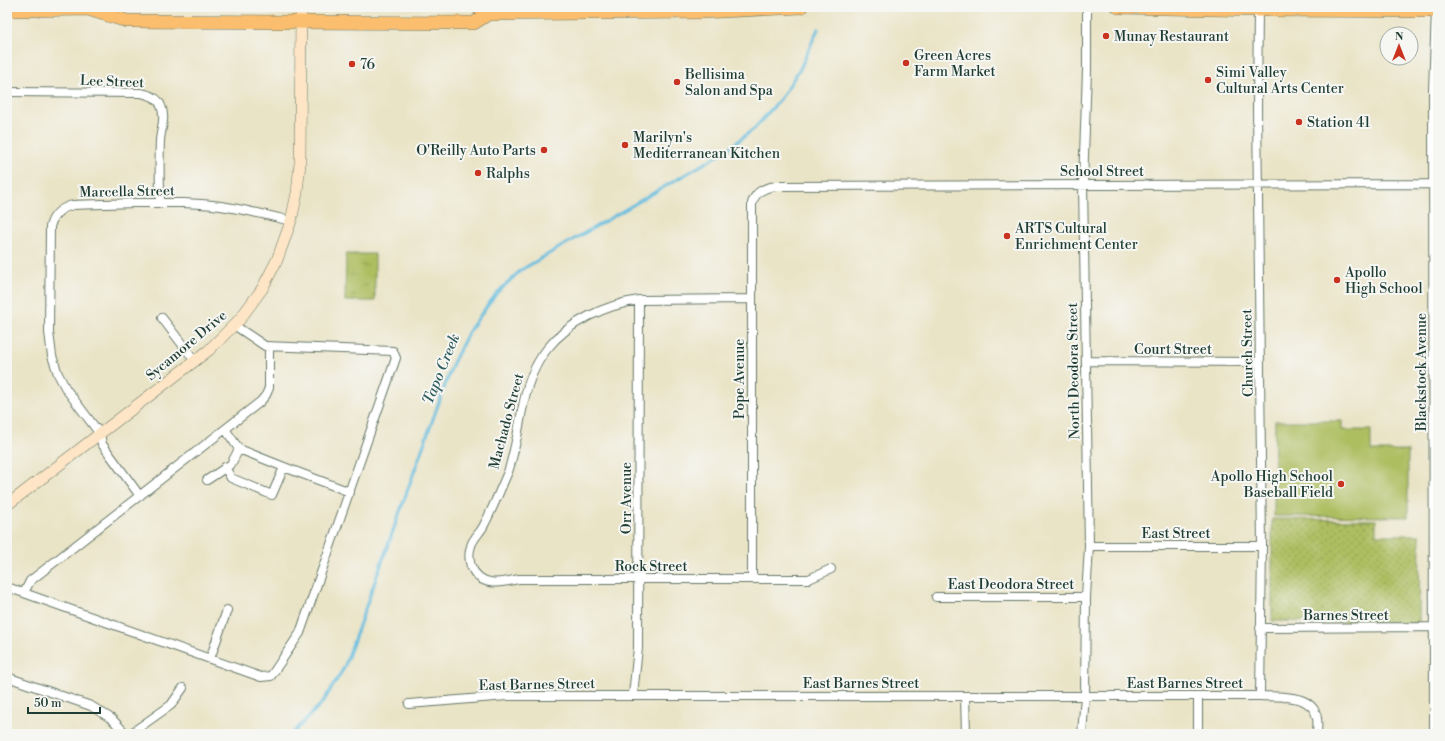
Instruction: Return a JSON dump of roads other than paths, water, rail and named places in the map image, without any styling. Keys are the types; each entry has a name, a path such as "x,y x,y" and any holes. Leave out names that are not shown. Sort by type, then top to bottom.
{"main road":[{"path":"7,10 91,10 111,7"},
{"name":"Sycamore Drive","path":"8,502 195,361 234,325 244,314 266,283 278,260 291,221 297,193 300,163 301,7"},
{"path":"91,10 127,21 474,23 482,10 702,12 801,7"},
{"path":"1118,7 1258,10 1437,11"}],"street":[{"name":"North Deodora Street","path":"1082,734 1085,696 1086,597 1089,546 1087,361 1082,184 1087,77 1087,7"},
{"name":"Church Street","path":"1258,10 1259,362 1262,546 1260,696"},
{"name":"Blackstock Avenue","path":"1434,734 1436,665 1433,628 1433,90 1437,11"},
{"name":"Lee Street","path":"7,92 141,93 150,95 157,100 161,106 164,117 160,139 160,203"},
{"name":"School Street","path":"769,187 1082,184 1434,184"},
{"name":"Pope Avenue","path":"752,579 752,203 758,192 769,187"},
{"name":"Marcella Street","path":"140,496 102,444 100,434 66,389 58,374 52,356 49,332 51,222 54,215 60,210 73,205 160,203 209,205 235,208 291,221"},
{"name":"Machado Street","path":"474,570 471,566 469,555 471,544 483,527 510,468 525,392 531,375 539,359 558,337 584,318 610,306 624,302 639,300 752,300"},
{"name":"Orr Avenue","path":"633,695 638,648 639,300"},
{"path":"162,318 195,361"},
{"path":"7,587 261,678 271,676 300,633 396,358 393,351 265,346 234,325"},
{"path":"24,593 30,581 260,402 266,394 268,388 269,346"},
{"name":"Court Street","path":"1087,361 1259,362"},
{"path":"225,429 239,449 350,492"},
{"path":"207,480 231,464 239,449"},
{"path":"225,467 231,478 272,495 284,467"},
{"name":"East Street","path":"1089,546 1262,546"},
{"name":"Rock Street","path":"474,570 477,575 494,584 518,579 809,579 831,569"},
{"name":"East Deodora Street","path":"936,597 1086,597"},
{"path":"210,659 227,610"},
{"name":"Barnes Street","path":"1260,628 1433,628"},
{"path":"7,677 91,706 112,719 126,734"},
{"path":"130,734 171,705 183,688"},
{"name":"East Barnes Street","path":"409,704 507,696 1260,696 1295,698 1302,700 1311,706 1317,717 1317,734"},
{"path":"965,696 966,734"},
{"path":"1198,696 1198,734"}],"waterway":[{"name":"Tapo Creek","path":"292,734 323,702 344,668 453,363 469,331 496,294 521,270 724,152 755,128 781,98 801,67 818,29"}],"place":[{"name":"Munay Restaurant","path":"1106,36"},
{"name":"Green Acres Farm Market","path":"906,63"},
{"name":"76","path":"352,64"},
{"name":"Simi Valley Cultural Arts Center","path":"1208,80"},
{"name":"Bellisima Salon and Spa","path":"677,82"},
{"name":"Station 41","path":"1299,122"},
{"name":"Marilyn's Mediterranean Kitchen","path":"625,145"},
{"name":"O'Reilly Auto Parts","path":"544,150"},
{"name":"Ralphs","path":"478,173"},
{"name":"ARTS Cultural Enrichment Center","path":"1007,236"},
{"name":"Apollo High School","path":"1337,280"},
{"name":"Apollo High School Baseball Field","path":"1341,484"}]}
